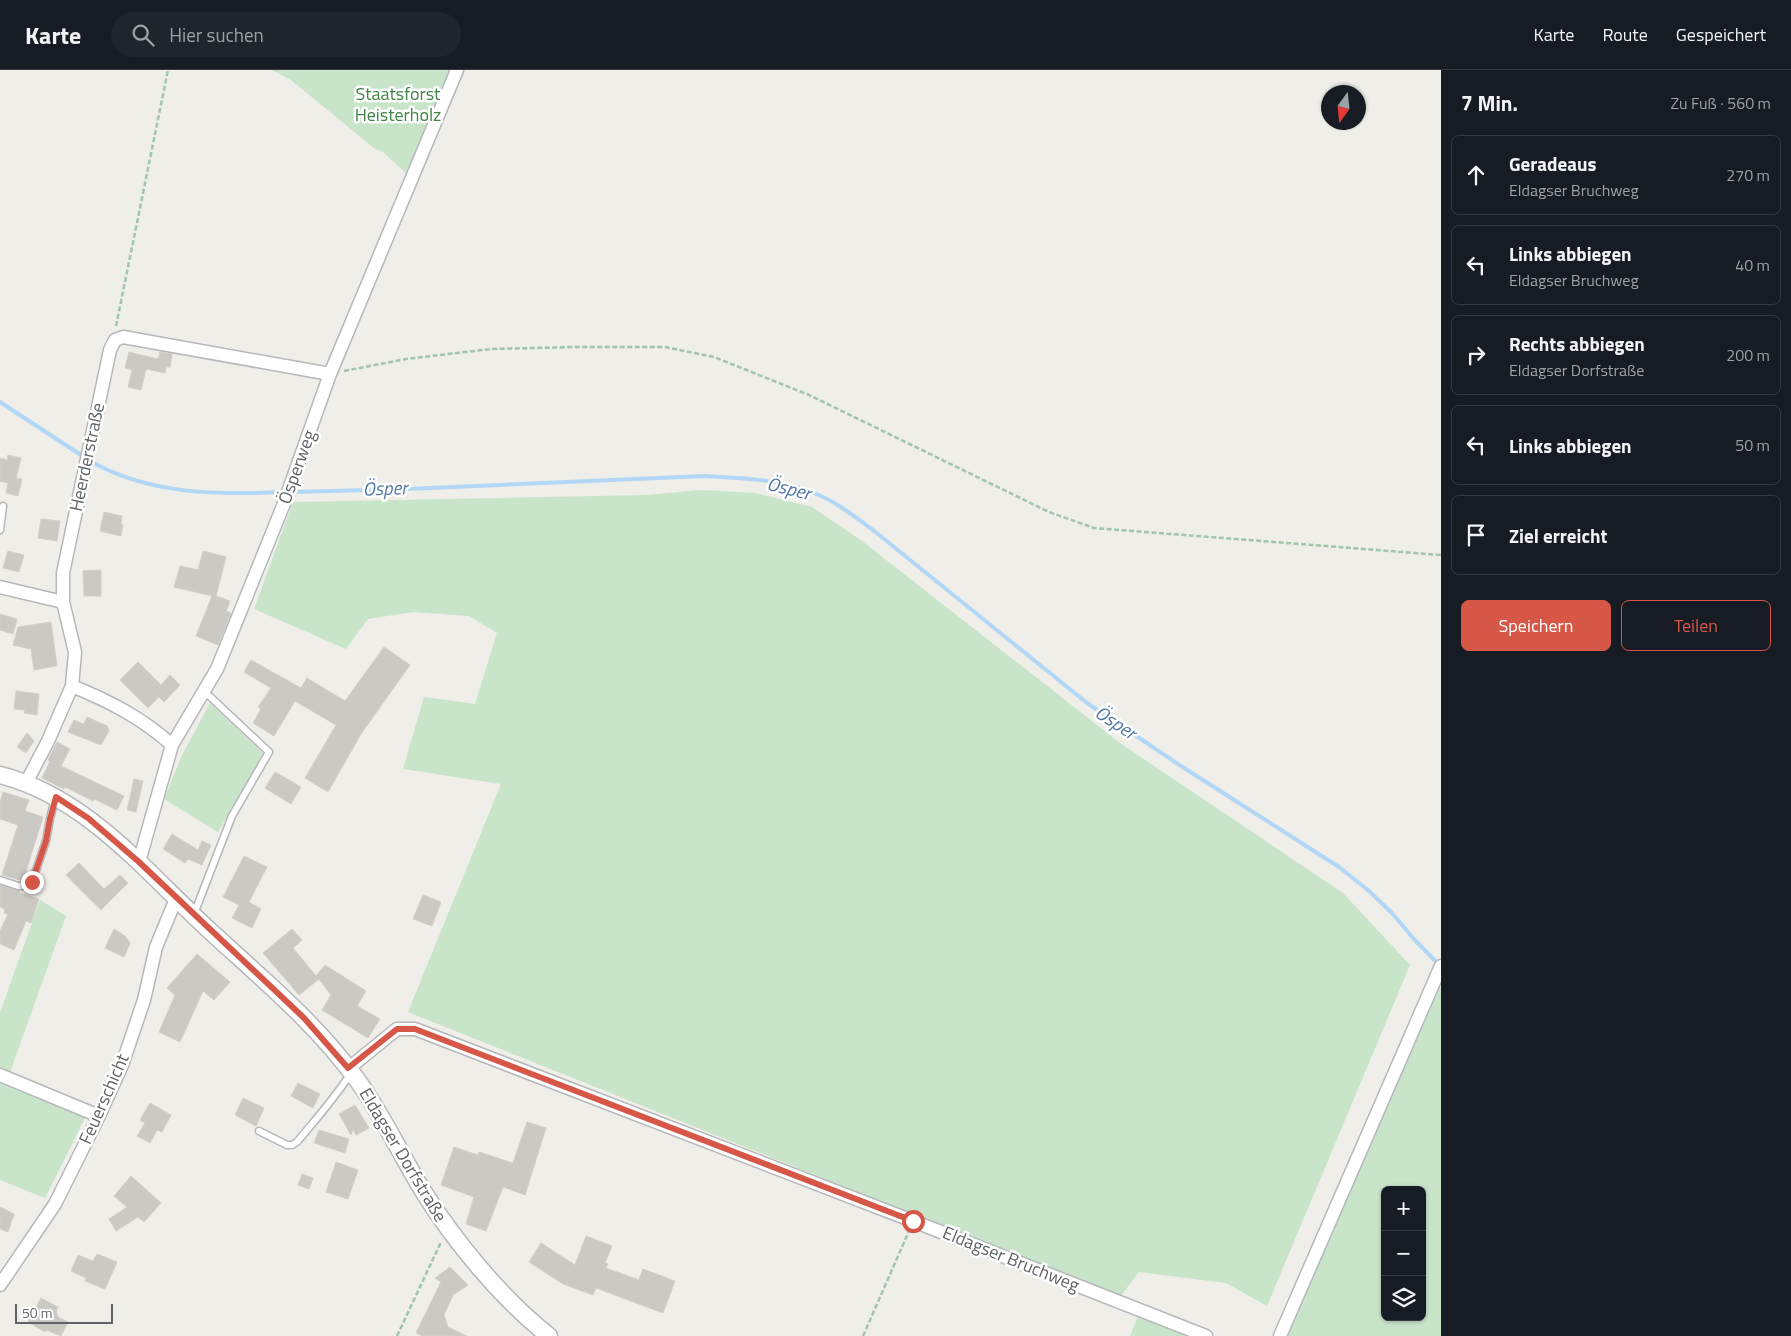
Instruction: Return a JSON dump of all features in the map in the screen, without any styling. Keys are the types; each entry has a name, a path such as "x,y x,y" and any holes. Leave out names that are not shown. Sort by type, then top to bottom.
{"street":[{"name":"Ösperweg","path":"139,862 172,745 218,669 291,485 330,374 457,70"},
{"path":"115,340 124,337 330,374"},
{"name":"Heerderstraße","path":"26,783 59,719 72,686 75,652 63,602 63,573 110,350 115,340"},
{"path":"0,587 63,602"},
{"path":"72,686 106,700 154,728 172,745"},
{"name":"Eldagser Dorfstraße","path":"0,774 26,783 56,797 88,818 139,862 304,1018 350,1070 383,1120 423,1191 448,1228 498,1287 532,1322 549,1336"},
{"name":"Feuerschicht","path":"0,1285 55,1204 99,1116 122,1065 144,1000 156,947 176,899"},
{"path":"1280,1336 1441,966"},
{"name":"Eldagser Bruchweg","path":"350,1070 397,1029 415,1029 1206,1336"},
{"path":"0,1075 99,1116"}],"lane":[{"path":"0,530 2,506"},
{"path":"193,915 232,816 268,752 204,691"},
{"path":"0,880 22,887 30,886 46,841 56,797"},
{"path":"259,1131 292,1146 328,1105 350,1070"}],"path":[{"path":"115,340 117,316 168,70"},
{"path":"330,374 406,359 491,349 665,347 714,357 809,395 1049,512 1094,528 1441,554"},
{"path":"863,1336 913,1221"},
{"path":"397,1336 448,1228"}],"green space":[{"name":"Staatsforst Heisterholz","path":"272,70 451,70 406,173 383,152 375,149 291,80"},
{"path":"701,490 756,493 812,507 862,541 1120,743 1343,893 1410,965 1267,1306 1226,1283 1139,1272 1120,1297 408,1012 501,784 403,769 424,697 475,704 497,633 469,616 413,612 368,619 346,649 254,609 293,502 647,495"},
{"path":"210,703 264,754 218,832 164,799 182,755"},
{"path":"40,900 66,916 9,1075 0,1071 0,1013"},
{"path":"1440,987 1441,988 1441,1336 1286,1336"},
{"path":"0,1079 86,1116 45,1198 0,1180"},
{"path":"1139,1314 1191,1336 1130,1336"}],"building":[{"path":"129,352 158,359 160,352 172,354 170,367 166,367 165,373 146,369 141,390 128,387 132,370 125,368"},
{"path":"8,455 21,458 16,478 22,479 18,496 6,493 8,483 0,481 0,458 7,460"},
{"path":"104,512 122,516 121,536 100,531"},
{"path":"41,519 60,521 57,541 38,538"},
{"path":"8,551 24,555 19,572 3,568"},
{"path":"203,551 226,557 216,596 230,601 226,611 231,613 218,645 196,636 212,596 174,587 180,566 198,570"},
{"path":"101,570 101,596 84,596 83,571"},
{"path":"0,614 17,619 13,634 0,630"},
{"path":"51,622 57,666 34,670 31,649 13,645 18,627"},
{"path":"384,647 410,665 361,734 328,792 305,778 336,725 295,701 274,736 253,723 261,709 258,707 271,688 244,672 251,660 301,688 307,678 345,701"},
{"path":"138,662 161,685 170,675 180,685 164,702 159,697 148,708 120,680"},
{"path":"16,691 39,694 37,715 24,713 25,710 14,709"},
{"path":"87,717 107,726 109,731 101,745 68,732 74,720 84,724"},
{"path":"27,733 34,741 26,753 17,747"},
{"path":"57,742 70,749 61,766 124,796 117,810 42,778"},
{"path":"275,772 301,787 291,804 265,788"},
{"path":"134,779 143,781 136,812 127,810"},
{"path":"3,792 29,800 25,811 43,817 23,881 2,875 18,825 0,819 0,802"},
{"path":"172,834 198,850 202,841 211,845 202,865 188,859 185,863 163,849"},
{"path":"244,856 267,867 249,902 261,909 252,928 232,918 239,905 223,897"},
{"path":"79,863 104,889 120,875 128,883 101,910 66,875"},
{"path":"0,885 39,899 31,923 26,921 14,950 0,944 0,931 8,914 4,913 5,909 0,907"},
{"path":"423,895 441,902 432,926 413,919"},
{"path":"114,929 125,936 130,943 124,957 105,948"},
{"path":"292,929 302,940 293,948 316,976 325,965 366,991 357,1006 380,1019 368,1038 322,1010 331,995 319,979 299,995 263,953"},
{"path":"197,954 230,982 214,1000 203,991 180,1042 159,1032 175,995 167,988"},
{"path":"298,1083 320,1094 313,1108 291,1096"},
{"path":"243,1098 264,1108 256,1126 235,1115"},
{"path":"150,1103 171,1115 162,1132 157,1130 150,1143 137,1136 145,1123 140,1120"},
{"path":"355,1105 369,1128 356,1135 353,1129 351,1135 339,1114"},
{"path":"527,1122 546,1128 525,1195 503,1187 486,1231 466,1224 474,1197 441,1185 454,1147 478,1155 479,1152 513,1163"},
{"path":"319,1130 349,1139 345,1153 314,1143"},
{"path":"336,1162 358,1170 348,1199 326,1192"},
{"path":"302,1174 313,1178 309,1189 298,1185"},
{"path":"131,1176 161,1203 144,1222 138,1217 116,1231 109,1219 127,1207 114,1196"},
{"path":"0,1207 14,1214 8,1232 0,1229"},
{"path":"586,1236 612,1246 605,1263 608,1264 606,1268 639,1280 643,1269 675,1281 663,1313 596,1288 593,1295 563,1284 529,1262 541,1243 575,1265"},
{"path":"97,1254 117,1262 105,1289 85,1281 86,1278 71,1271 78,1255 93,1261"},
{"path":"450,1267 468,1285 453,1295 444,1315 448,1327 467,1336 423,1336 416,1333 441,1282 435,1278"},
{"path":"41,1298 58,1307 56,1311 58,1317 68,1322 61,1336 46,1330 45,1332 28,1322"}],"waterway":[{"name":"Ösper","path":"0,402 84,457"},
{"name":"Ösper","path":"90,461 136,481 160,487 210,492 285,492"},
{"name":"Ösper","path":"292,492 705,476 774,482 801,488 822,496 852,514 873,530 1087,703 1181,766 1339,867 1369,891 1392,913 1439,965"}],"route":[{"path":"32,882 46,841 56,797 109,834 304,1018 348,1068 397,1029 415,1029 913,1221"}]}
